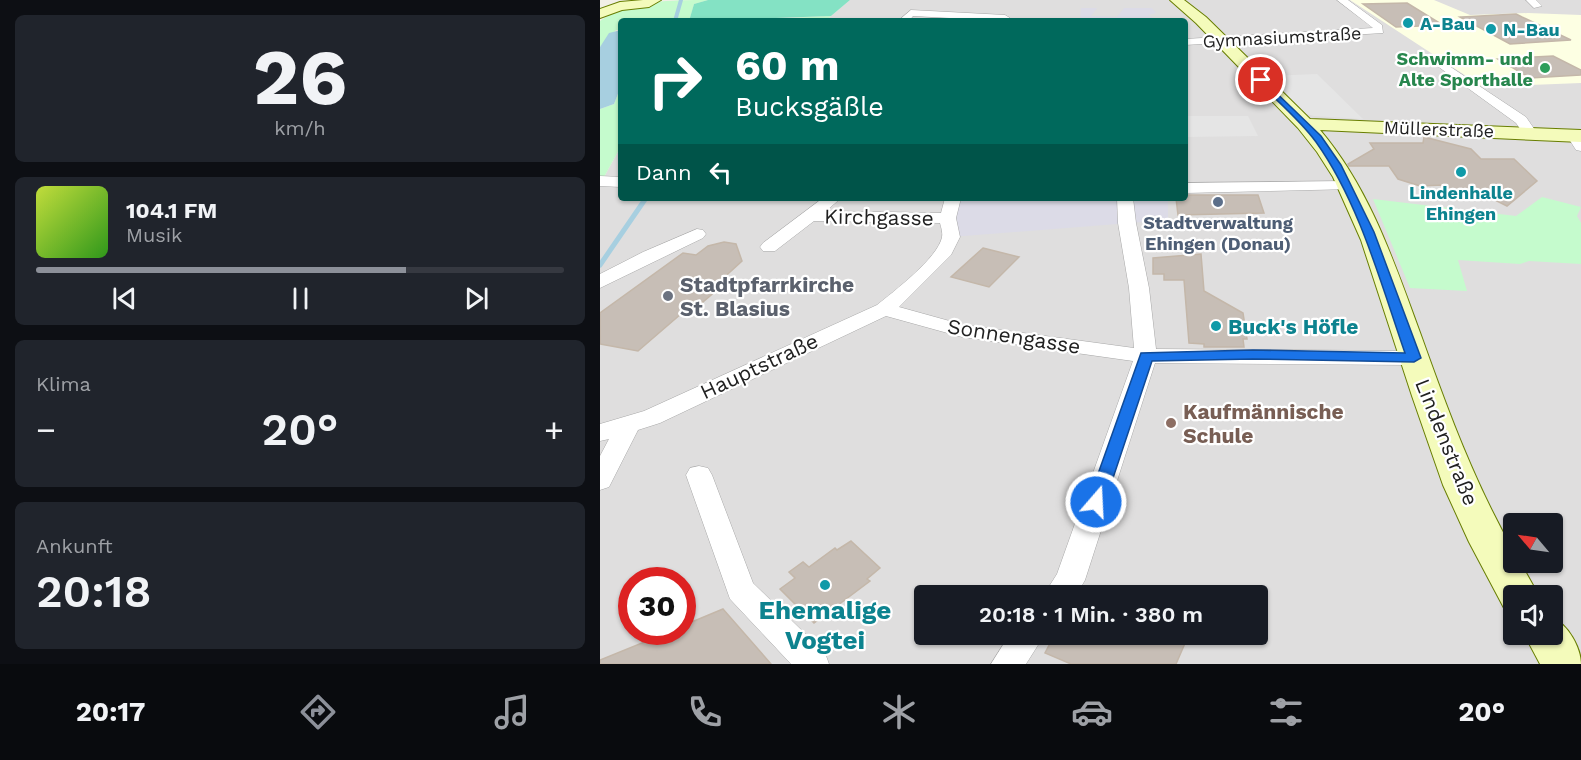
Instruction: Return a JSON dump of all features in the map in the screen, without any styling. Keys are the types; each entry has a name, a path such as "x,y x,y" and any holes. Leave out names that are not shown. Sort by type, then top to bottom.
{"street":[{"path":"600,14 625,2 644,4 655,0"},
{"name":"Lindenstraße","path":"1176,0 1201,20 1305,124 1331,157 1368,232 1453,462 1479,523 1513,585"},
{"name":"Gymnasiumstraße","path":"1188,42 1379,31 1378,27 1342,0"},
{"path":"906,18 911,13 1005,17"},
{"path":"1440,63 1521,120 1530,133"},
{"name":"Müllerstraße","path":"1305,124 1530,133 1578,140"},
{"path":"600,181 618,182"},
{"path":"1188,189 1347,186"},
{"name":"Kirchgasse","path":"769,247 829,201"},
{"name":"Hauptstraße","path":"600,433 628,426 884,309 903,294 942,255 951,237 948,218 951,201"},
{"path":"1066,585 1070,580 1146,356 1139,288 1125,201"},
{"name":"Kirchgasse","path":"811,216 948,218"},
{"path":"600,282 648,256 698,234"},
{"name":"Sonnengasse","path":"884,309 962,331 1146,356 1414,358"},
{"path":"600,480 628,426"},
{"path":"699,475 741,590 813,664"},
{"path":"1007,664 1021,645"},
{"path":"1552,645 1564,664"}],"shaded area":[{"path":"850,0 1581,0 1581,664 600,664 600,177 604,177 618,151 618,201 1188,201 1188,18 829,18"},
{"path":"1350,0 1434,0 1470,15 1528,13 1581,15 1581,83 1483,87"},
{"path":"1081,8 1097,8 1091,16 1117,17 1124,8 1152,8 1156,13 1148,15 1154,18 1080,18"},
{"path":"1317,74 1363,119 1314,116 1303,113 1267,76"},
{"path":"1188,116 1248,116 1258,136 1188,137"},
{"path":"953,201 1168,201 1168,220 951,237"}],"green space":[{"path":"680,0 708,0 694,4 690,18 618,18 618,30 600,47 600,21 638,5"},
{"path":"708,0 850,0 831,16 774,18 690,18 694,4"},
{"path":"831,16 829,18 787,18"},
{"path":"618,94 618,151 604,177 600,177 600,109 614,104"},
{"path":"1542,197 1581,207 1577,216 1581,223 1581,264 1529,261 1520,264 1458,260 1467,291 1410,288 1373,199 1516,216"}],"water":[{"path":"618,31 618,94 614,104 600,109 600,47 609,33"}],"building":[{"path":"1407,3 1443,25 1396,27 1363,4"},
{"name":"N-Bau","path":"1516,14 1571,40 1510,44 1460,17"},
{"name":"Schwimm- und Alte Sporthalle","path":"1553,56 1581,70 1581,75 1530,78 1498,59"},
{"name":"Lindenhalle Ehingen","path":"1424,137 1471,149 1481,159 1514,159 1537,181 1507,206 1495,200 1455,200 1443,185 1420,186 1398,179 1389,166 1349,166 1348,164 1374,149 1370,143 1423,143"},
{"name":"Stadtverwaltung Ehingen (Donau)","path":"1188,195 1258,195 1264,213 1178,215 1176,201 1188,201"},
{"name":"Stadtpfarrkirche St. Blasius","path":"724,242 736,244 742,261 718,283 724,284 703,302 696,301 638,351 600,344 600,313 683,253 696,255 708,246"},
{"path":"983,248 1019,257 989,287 951,277"},
{"name":"Buck's Höfle","path":"1201,254 1204,291 1243,313 1247,339 1243,339 1244,347 1204,347 1204,344 1189,343 1184,280 1164,280 1164,274 1153,274 1153,258"},
{"name":"Ehemalige Vogtei","path":"851,541 880,568 867,579 870,581 814,623 780,589 795,578 789,572 803,562 809,567 835,548 837,550"},
{"path":"723,609 771,664 600,664 600,660 637,645 696,645 696,620"},
{"path":"1049,645 1184,645 1176,664 1071,664 1045,653"}],"waterway":[{"path":"676,18 681,0"},
{"path":"600,265 644,201"}],"place":[{"name":"A-Bau","path":"1408,23"},
{"name":"N-Bau","path":"1491,29"},
{"name":"Schwimm- und Alte Sporthalle","path":"1545,68"},
{"name":"Lindenhalle Ehingen","path":"1461,172"},
{"name":"Stadtverwaltung Ehingen (Donau)","path":"1218,202"},
{"name":"Stadtpfarrkirche St. Blasius","path":"668,296"},
{"name":"Buck's Höfle","path":"1216,326"},
{"name":"Kaufmännische Schule","path":"1171,423"},
{"name":"Ehemalige Vogtei","path":"825,585"}],"route":[{"path":"1096,502 1146,356 1414,358 1402,320 1356,202 1336,165 1318,138 1261,80"}]}
